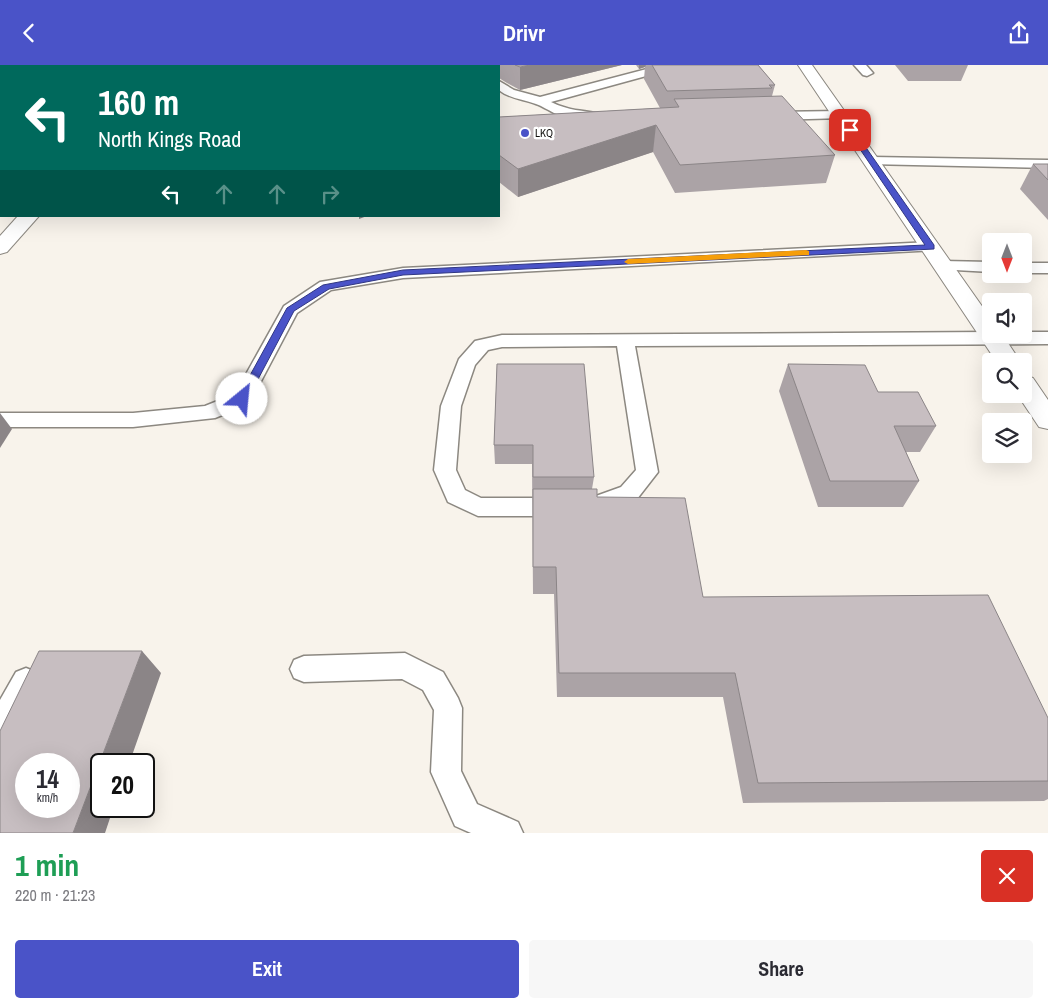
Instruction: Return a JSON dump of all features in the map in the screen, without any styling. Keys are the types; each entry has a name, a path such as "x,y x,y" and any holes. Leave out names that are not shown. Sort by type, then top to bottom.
{"street":[{"path":"805,65 982,323"},
{"path":"0,248 28,217"},
{"path":"1032,396 1048,420"}],"lane":[{"path":"540,101 675,65"},
{"path":"500,86 510,93 540,101 559,111 575,115 610,118"},
{"path":"762,116 840,115"},
{"path":"872,161 1048,165"},
{"path":"0,420 133,420 208,413 242,399 290,310 326,287 403,273 931,247"},
{"path":"943,266 982,267"},
{"path":"1032,268 1048,268"},
{"path":"625,340 647,472 629,493 595,507 478,507 456,496 445,470 451,406 466,363 482,345 502,341 625,340 982,338"},
{"path":"1032,338 1048,338"},
{"path":"304,669 405,667 433,681 448,708 446,772 466,815 507,833"},
{"path":"0,727 27,681"}],"building":[{"path":"652,65 758,65 775,85 769,85 772,88 667,91"},
{"path":"782,96 835,155 680,165 656,125 518,169 500,156 500,117 679,107 674,99"},
{"path":"1033,164 1048,164 1048,180"},
{"path":"497,364 584,364 594,477 533,477 533,445 494,445"},
{"path":"788,364 865,365 878,392 918,392 936,426 894,426 919,481 830,481"},
{"path":"533,489 597,489 597,497 685,498 703,597 988,595 1048,718 1048,781 758,783 735,673 559,673 556,567 533,567"},
{"path":"39,651 142,651 103,753 90,753 90,788 80,815 80,753 15,753 15,818 79,818 73,833 0,833 0,731"}],"slow traffic":[{"path":"628,262 806,253"}],"place":[{"name":"LKQ","path":"525,133"}],"route":[{"path":"242,399 290,310 326,287 403,273 931,247 850,130"}]}
